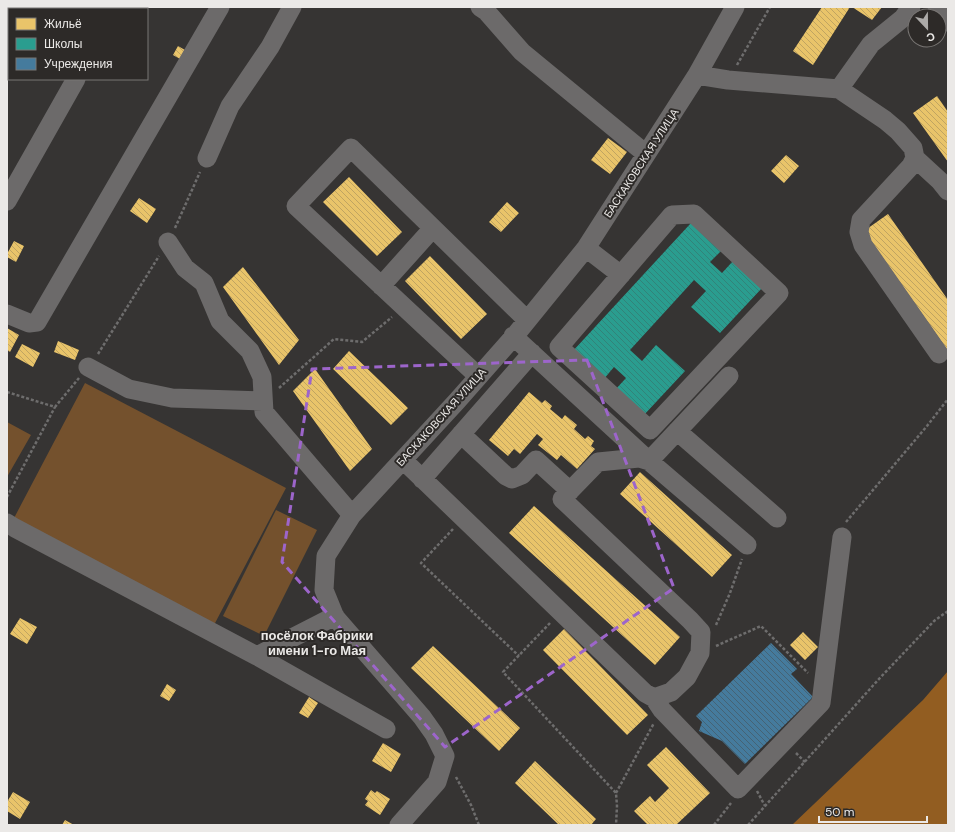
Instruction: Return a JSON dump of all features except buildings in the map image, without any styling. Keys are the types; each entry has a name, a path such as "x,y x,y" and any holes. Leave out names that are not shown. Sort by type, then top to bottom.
{"street":[{"path":"7,314 29,323 38,322 220,7"},
{"path":"206,158 230,106 270,47 292,7"},
{"path":"480,7 486,11 522,52 646,154"},
{"name":"БАСКАКОВСКАЯ УЛИЦА","path":"445,756 434,734 422,717 335,616 324,590 326,556 352,515 478,376 527,320 586,248 697,75 735,7"},
{"path":"839,89 870,44 903,18 912,7"},
{"path":"937,7 948,22"},
{"path":"697,75 728,80 839,89 885,120 898,131 913,148 915,158 940,181 948,192"},
{"path":"7,201 75,80"},
{"path":"478,376 296,206 351,148 527,320"},
{"path":"915,158 911,166 861,220 859,232 863,245 939,354"},
{"path":"694,214 779,293 650,430 559,347 621,275 672,215 694,214"},
{"path":"381,286 433,228"},
{"path":"168,242 185,268 204,283 220,321 250,351 262,377 264,412 352,515"},
{"path":"586,248 621,275"},
{"path":"513,336 649,461 747,545"},
{"path":"422,478 532,353"},
{"path":"88,367 129,389 172,398 264,401"},
{"path":"649,461 729,376"},
{"path":"677,431 778,518"},
{"path":"461,434 506,476 512,479 522,475 536,460 570,491"},
{"path":"649,461 639,458 598,462 562,500 701,632 700,653 687,676 658,704"},
{"path":"403,460 658,704 738,789 820,704 842,537"},
{"path":"7,523 257,656 386,729"},
{"path":"257,656 335,616"},
{"path":"399,825 437,782 443,768 445,756"}],"path":[{"path":"728,80 770,7"},
{"path":"7,497 55,407 99,354 168,242 206,158"},
{"path":"264,401 334,339 362,342 404,307"},
{"path":"7,392 55,407"},
{"path":"842,537 847,520 948,399"},
{"path":"464,518 421,563 519,656"},
{"path":"714,628 730,593 747,545"},
{"path":"748,825 878,680 934,621 948,611"},
{"path":"561,612 503,672 616,793"},
{"path":"700,653 761,626 823,687"},
{"path":"616,825 616,793 639,749 658,704"},
{"path":"445,756 471,805 479,825"},
{"path":"714,825 732,802 738,789"}],"highlighted area":[{"path":"587,360 674,588 445,747 282,562 312,369"}],"shaded area":[{"path":"85,383 286,488 214,625 13,520"},
{"path":"7,422 31,435 7,477"},
{"path":"276,510 317,530 264,636 223,616"},
{"path":"948,671 948,825 792,825 923,700"}],"district":[{"name":"посёлок Фабрики имени 1-го Мая","path":"317,642"}]}
